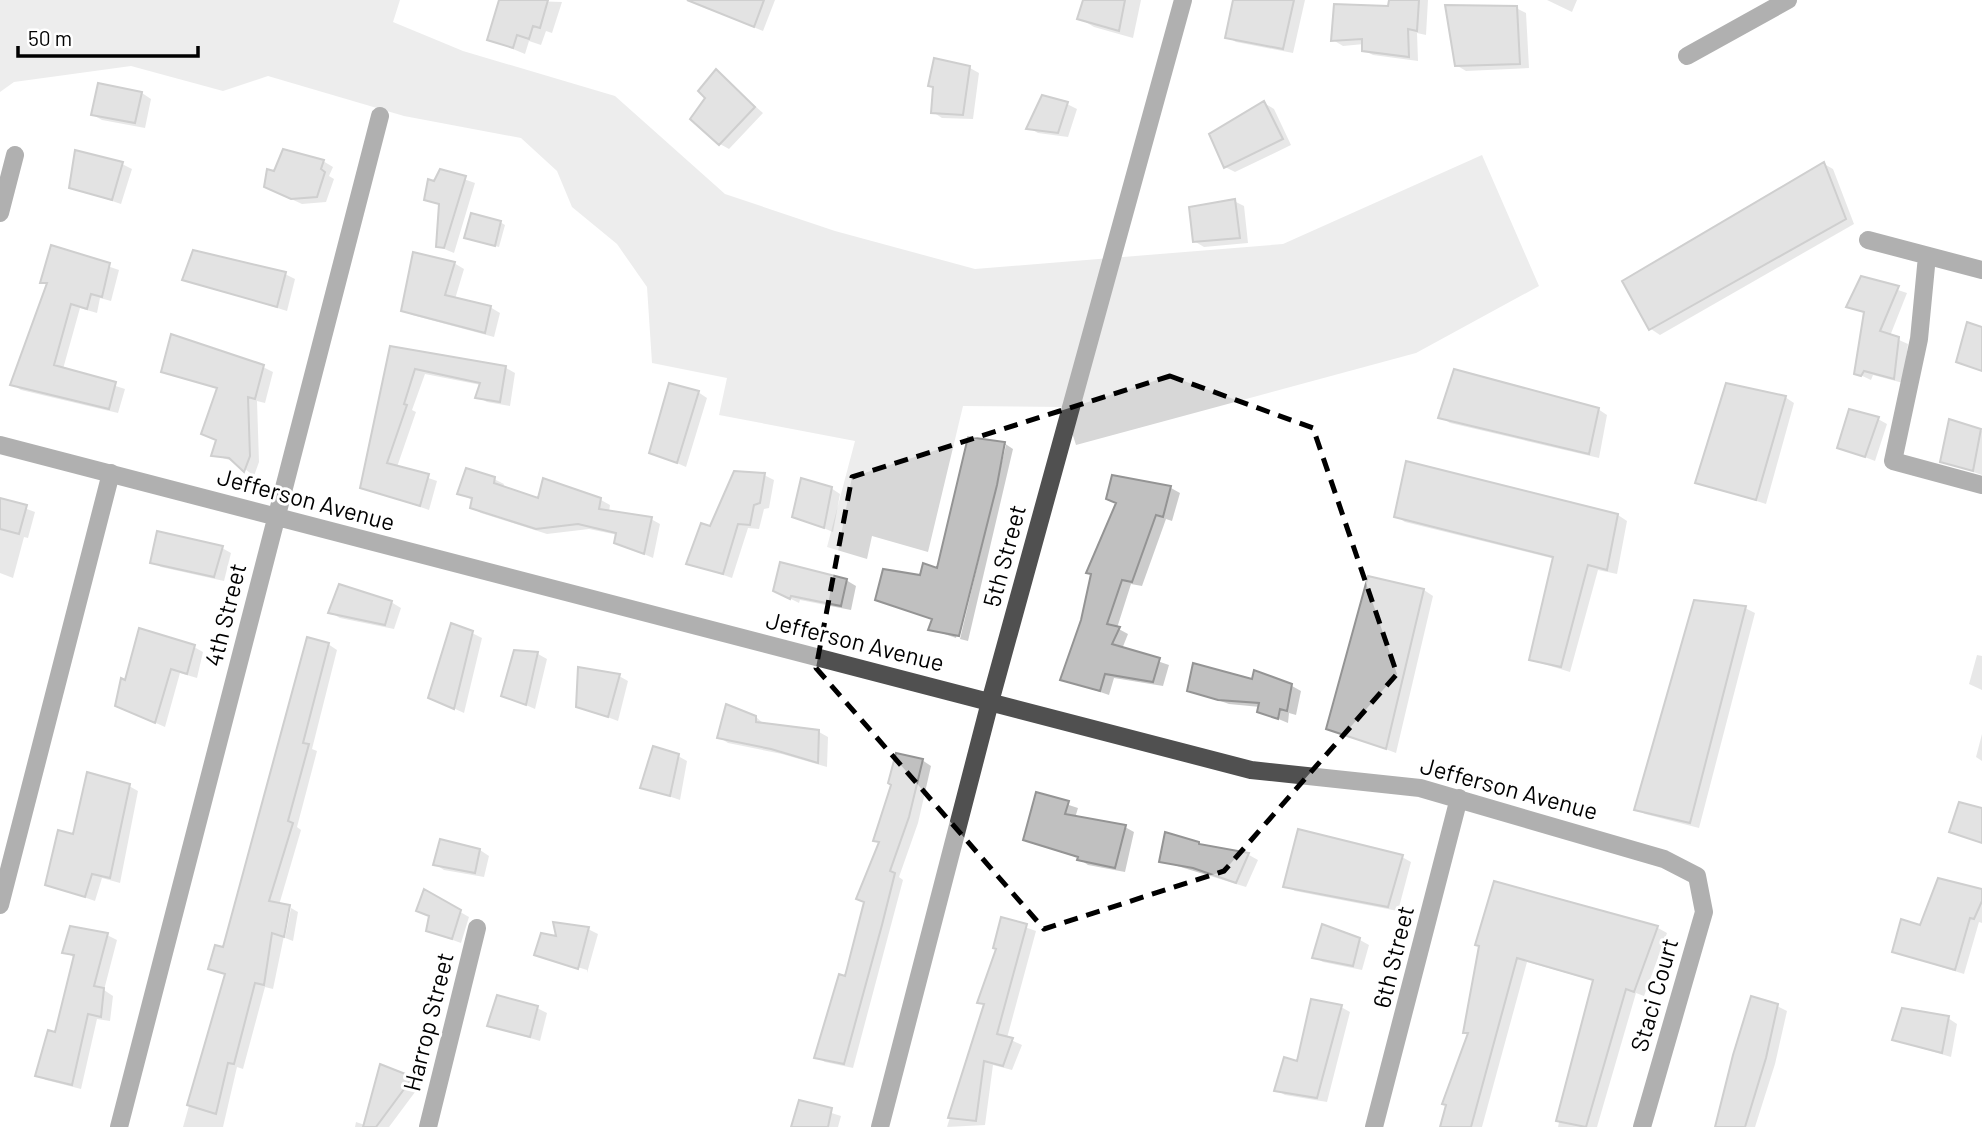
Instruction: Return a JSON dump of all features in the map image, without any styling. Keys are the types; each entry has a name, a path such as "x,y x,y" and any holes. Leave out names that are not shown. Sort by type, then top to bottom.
{"street":[{"name":"5th Street","path":"880,1127 990,702 1183,0"},
{"path":"1686,56 1788,0"},
{"name":"4th Street","path":"119,1127 380,116"},
{"path":"0,214 15,155"},
{"path":"1868,240 1982,270"},
{"path":"1927,256 1919,339 1894,461 1982,485"},
{"name":"Jefferson Avenue","path":"0,445 1251,770 1420,788 1664,859 1697,876"},
{"path":"0,905 111,473"},
{"name":"6th Street","path":"1374,1127 1459,798"},
{"name":"Staci Court","path":"1642,1127 1704,912 1697,876"},
{"name":"Harrop Street","path":"428,1127 477,928"}],"highlighted area":[{"path":"1170,376 1313,428 1397,674 1224,871 1044,929 816,668 852,477"}],"shaded area":[{"path":"0,0 400,0 393,22 463,51 615,96 725,194 835,231 975,269 1283,244 1482,155 1539,286 1416,353 1076,445 1064,407 963,406 928,552 872,536 867,559 827,547 855,441 719,415 727,378 652,363 647,287 617,244 572,207 557,171 521,138 404,116 268,76 223,91 131,66 14,82 0,92"}],"building":[{"path":"499,0 548,0 540,28 533,26 529,39 517,35 513,48 487,40"},
{"path":"687,0 764,0 754,27"},
{"path":"1083,0 1125,0 1119,31 1077,19"},
{"path":"1233,0 1294,0 1283,49 1225,38"},
{"path":"1389,0 1419,0 1417,31 1408,29 1409,57 1362,51 1362,39 1331,41 1334,4 1388,6"},
{"path":"1445,5 1517,6 1520,64 1455,66"},
{"path":"934,58 970,66 963,115 931,113 933,87 928,86"},
{"path":"716,69 755,107 719,145 690,119 705,98 698,91"},
{"path":"98,83 142,92 135,123 91,115"},
{"path":"1042,95 1068,102 1058,133 1026,129"},
{"path":"1264,101 1283,139 1224,168 1209,134"},
{"path":"283,149 324,160 321,169 325,172 317,197 291,199 264,187 267,169 274,171"},
{"path":"75,150 123,162 112,200 69,188"},
{"path":"1824,162 1846,219 1649,330 1622,281"},
{"path":"440,169 466,176 444,248 436,247 439,204 424,200 428,179 434,181"},
{"path":"1235,199 1240,238 1193,242 1189,207"},
{"path":"471,213 501,221 495,246 464,238"},
{"path":"51,245 110,263 102,297 91,294 87,309 71,304 54,365 116,382 109,409 10,385 47,283 40,283"},
{"path":"193,250 286,272 277,307 182,280"},
{"path":"413,252 455,262 445,295 491,306 485,333 401,311"},
{"path":"1861,276 1899,286 1880,331 1899,337 1894,379 1864,371 1861,376 1854,374 1864,312 1846,307"},
{"path":"1967,322 1982,327 1982,371 1956,362"},
{"path":"171,334 264,365 255,399 248,397 250,456 244,472 229,458 211,456 216,440 201,434 217,388 161,372"},
{"path":"390,346 506,366 500,402 475,398 480,383 415,369 404,404 407,405 387,463 429,474 420,506 360,488"},
{"path":"1454,369 1599,408 1589,454 1438,418"},
{"path":"669,383 699,391 677,463 649,453"},
{"path":"1726,383 1786,396 1756,500 1695,483"},
{"path":"1849,409 1879,417 1865,457 1837,448"},
{"path":"1949,419 1981,429 1973,471 1940,462"},
{"path":"968,437 1005,442 997,485 959,636 928,630 932,619 875,600 883,569 920,575 923,563 937,568"},
{"path":"1406,461 1618,514 1607,570 1588,565 1561,667 1529,660 1553,557 1394,517"},
{"path":"466,468 495,477 494,483 538,498 543,478 601,498 599,509 652,517 644,554 614,543 616,533 578,524 536,529 470,508 472,498 457,494"},
{"path":"734,471 765,473 760,503 754,505 750,525 738,524 723,574 686,564 701,523 710,526"},
{"path":"1112,475 1171,486 1163,517 1156,515 1132,582 1122,580 1107,624 1120,627 1112,644 1160,658 1153,682 1105,674 1100,691 1060,680 1081,620 1091,574 1086,573 1116,503 1106,499"},
{"path":"801,478 832,487 824,528 792,517"},
{"path":"0,498 27,505 19,534 0,529"},
{"path":"157,531 223,546 214,577 150,563"},
{"path":"780,562 847,579 841,606 791,596 790,599 773,591"},
{"path":"1368,576 1424,589 1386,749 1326,729"},
{"path":"339,584 392,601 385,625 328,613"},
{"path":"1694,600 1746,606 1690,823 1634,810"},
{"path":"451,623 473,631 454,709 428,698"},
{"path":"139,628 195,645 187,674 171,669 155,723 115,706 121,678 125,680"},
{"path":"307,637 329,643 303,743 309,744 288,821 293,823 269,901 290,905 284,937 272,933 264,985 255,983 234,1064 228,1063 216,1114 187,1105 225,974 208,969 215,945 223,947"},
{"path":"514,650 538,652 526,705 501,696"},
{"path":"1193,663 1252,679 1254,670 1292,684 1287,711 1280,709 1278,719 1257,712 1259,703 1218,700 1187,691"},
{"path":"578,667 620,674 608,717 576,707"},
{"path":"726,704 756,716 756,722 819,730 818,763 771,749 717,738"},
{"path":"653,746 679,754 670,796 640,788"},
{"path":"896,753 923,759 909,817 890,871 895,873 882,925 844,1064 814,1058 839,974 845,976 864,902 856,899 879,842 873,841 891,785 888,783"},
{"path":"87,772 130,784 110,878 92,874 85,897 45,885 58,830 73,834"},
{"path":"1036,792 1069,801 1065,814 1126,825 1115,868 1077,860 1078,857 1023,840"},
{"path":"1959,802 1982,808 1982,843 1949,832"},
{"path":"1298,829 1403,855 1388,907 1283,887"},
{"path":"1165,832 1199,844 1249,853 1236,883 1193,868 1159,862"},
{"path":"440,839 480,849 475,873 433,865"},
{"path":"1938,878 1982,889 1982,901 1974,919 1970,918 1955,970 1892,952 1901,919 1920,925"},
{"path":"1494,881 1658,926 1634,992 1626,989 1586,1127 1556,1121 1593,980 1517,958 1471,1127 1440,1127 1446,1105 1442,1104 1468,1033 1463,1033 1479,946 1475,945"},
{"path":"424,889 461,910 452,939 426,931 429,916 416,911"},
{"path":"1001,917 1027,924 997,1034 1013,1038 1003,1066 984,1061 976,1121 948,1118 984,1004 977,1003 996,949 993,948"},
{"path":"553,922 589,927 578,969 534,955 541,933 556,936"},
{"path":"1322,924 1360,938 1353,966 1312,958"},
{"path":"70,926 108,933 94,986 104,988 101,1017 88,1014 72,1085 35,1076 48,1030 55,1032 74,955 62,953"},
{"path":"497,995 538,1006 530,1037 487,1026"},
{"path":"1751,996 1778,1004 1766,1058 1745,1127 1715,1127 1733,1055"},
{"path":"1311,999 1342,1005 1317,1098 1274,1091 1284,1057 1297,1061"},
{"path":"1902,1008 1949,1016 1942,1053 1892,1040"},
{"path":"380,1064 413,1077 376,1127 363,1127"},
{"path":"799,1100 832,1108 828,1127 791,1127"}]}
